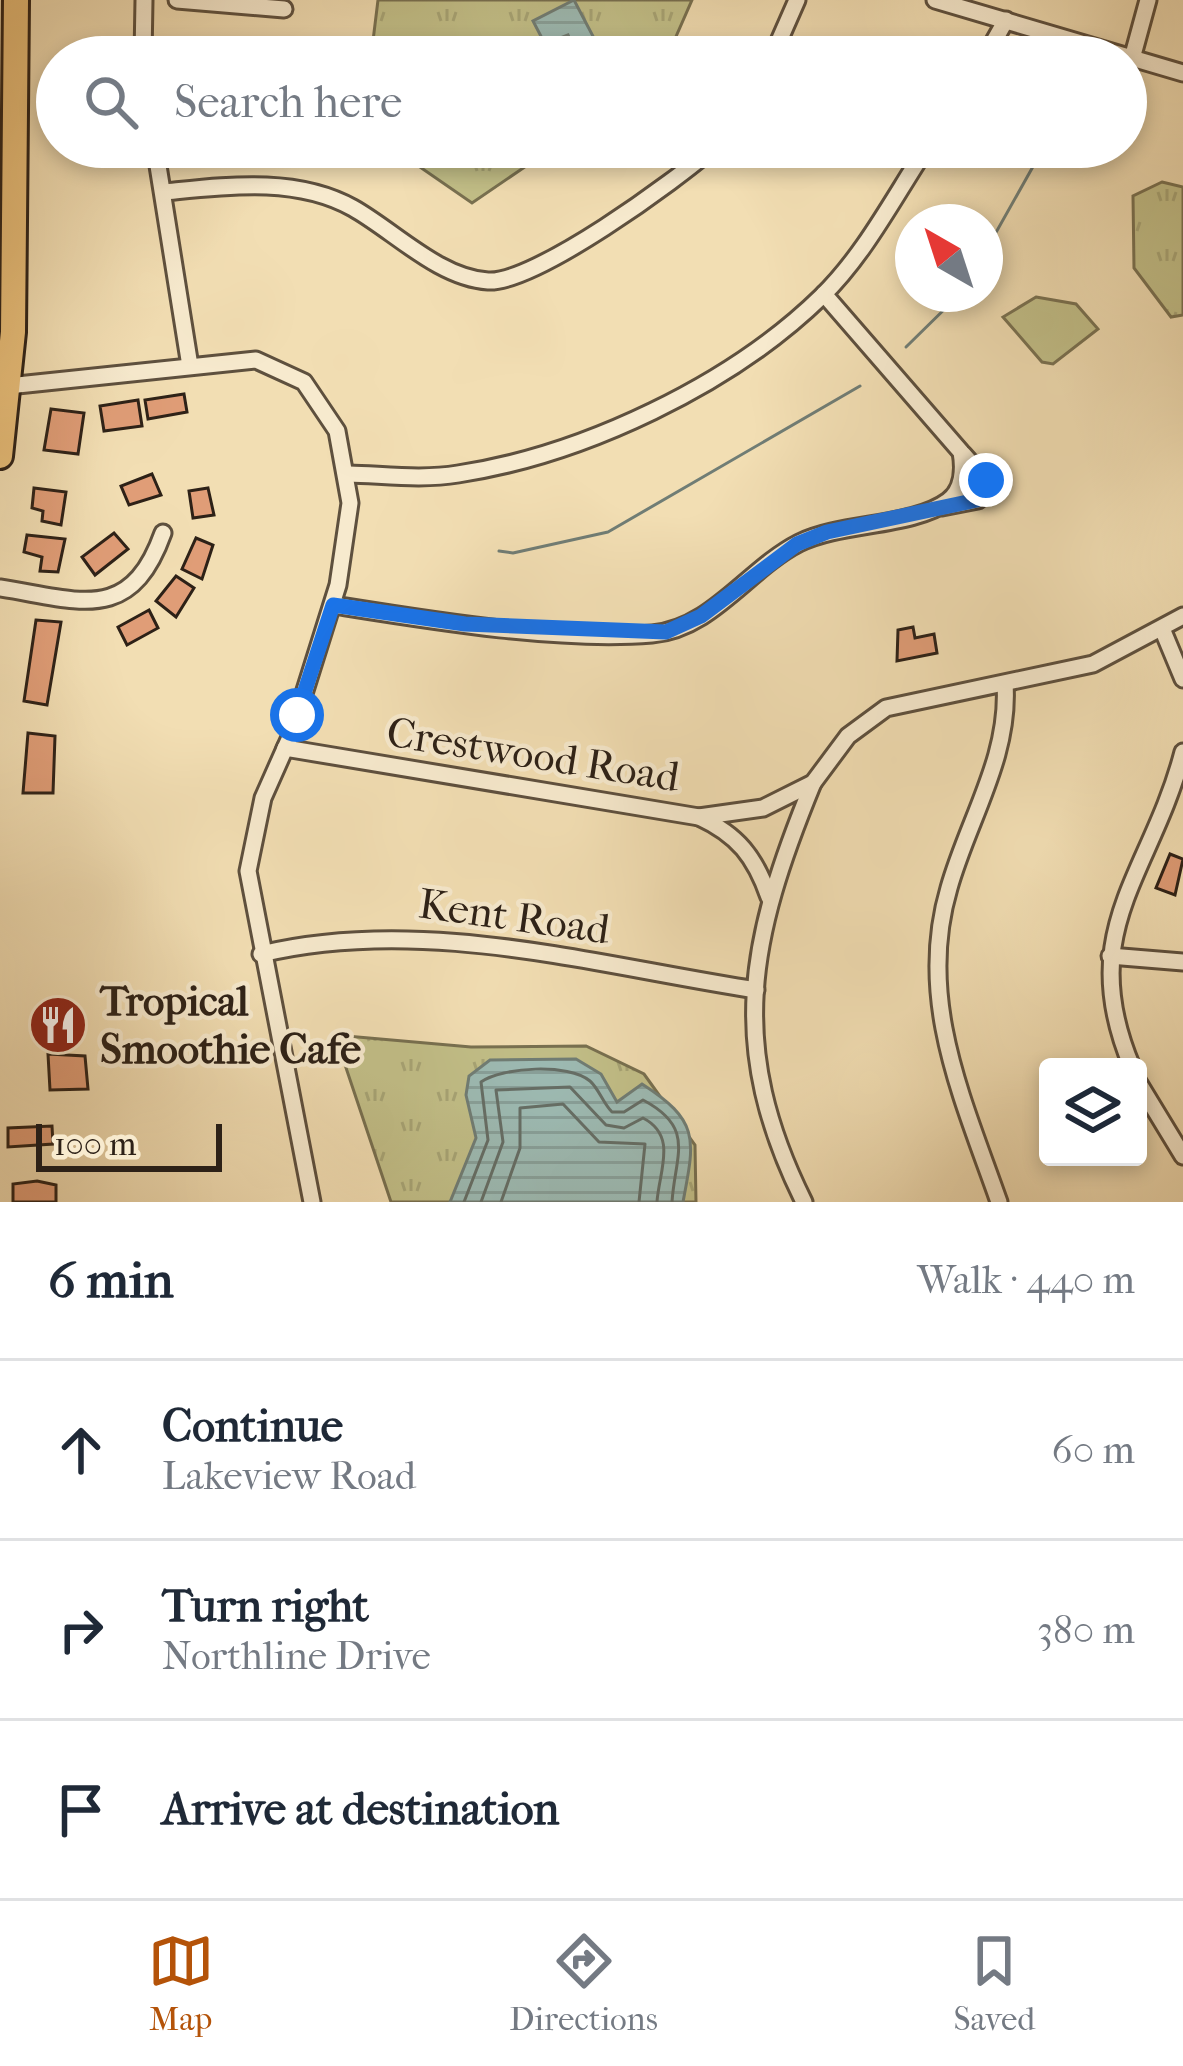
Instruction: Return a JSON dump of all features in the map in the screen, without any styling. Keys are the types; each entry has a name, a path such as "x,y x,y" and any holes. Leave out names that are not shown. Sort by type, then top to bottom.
{"main road":[{"path":"0,456 8,386 16,0"}],"street":[{"path":"143,36 144,0"},
{"path":"177,0 284,9"},
{"path":"781,36 796,0"},
{"path":"935,0 1064,36"},
{"path":"1138,36 1148,0"},
{"path":"997,36 1006,20"},
{"path":"1147,60 1183,73"},
{"path":"159,168 190,366"},
{"path":"164,192 271,186 328,196 457,273 496,281 546,264 684,168"},
{"path":"349,474 461,474 623,425 734,362 824,294 866,242 914,168"},
{"path":"333,605 465,624 666,632 701,616 797,544 827,532 977,500 987,491 986,480 824,294"},
{"path":"8,386 256,360 291,373 330,415 349,474 346,542 333,605 285,748 262,798 249,851 249,889 312,1202"},
{"path":"936,509 957,491 961,452"},
{"path":"0,588 83,601 111,597 150,569 163,533"},
{"name":"Crestwood Road","path":"699,817 763,808 813,783 848,736 886,708 1093,664 1163,631 1183,616"},
{"path":"1163,631 1183,679"},
{"path":"1000,1202 946,1046 937,962 950,886 998,745 1005,684"},
{"name":"Crestwood Road","path":"285,748 699,817 727,831 752,855 769,897"},
{"path":"1129,1058 1113,1011 1110,956 1125,897 1179,780 1183,752"},
{"path":"804,1202 762,1102 755,1049 756,990 769,897 813,783"},
{"name":"Kent Road","path":"261,954 334,939 396,936 756,990"},
{"path":"1110,956 1183,962"},
{"path":"1147,1097 1183,1156"}],"green space":[{"path":"378,0 692,0 676,36 374,36"},
{"path":"421,168 523,168 472,203"},
{"path":"1162,182 1183,187 1183,315 1171,317 1134,268 1133,196"},
{"path":"1036,297 1076,304 1098,329 1053,364 1042,362 1003,317"},
{"path":"335,1035 471,1047 586,1046 644,1074 695,1145 696,1202 391,1202"}],"water":[{"path":"574,0 593,36 541,36 533,21"},
{"path":"576,1059 601,1074 617,1102 642,1084 684,1121 691,1147 683,1202 450,1202 476,1138 466,1095 469,1076 490,1060"}],"building":[{"path":"184,394 187,412 148,419 145,400"},
{"path":"138,400 142,426 104,431 100,406"},
{"path":"51,409 84,413 78,454 44,450"},
{"path":"152,474 161,495 129,505 121,486"},
{"path":"34,488 66,492 61,525 42,521 43,511 32,508"},
{"path":"208,488 214,515 193,518 189,491"},
{"path":"114,533 128,549 95,575 82,557"},
{"path":"27,535 65,539 58,572 40,571 42,557 24,552"},
{"path":"196,538 213,545 202,579 182,569"},
{"path":"176,576 194,588 176,617 156,601"},
{"path":"149,610 158,628 127,645 118,627"},
{"path":"36,620 61,622 47,705 24,701"},
{"path":"913,627 915,638 934,634 937,653 897,661 898,630"},
{"path":"28,733 55,736 53,793 23,793"},
{"path":"1170,854 1183,859 1175,895 1156,888"},
{"name":"Tropical Smoothie Cafe","path":"67,1008 68,1019 79,1019 79,1031 66,1032 67,1043 55,1043 55,1032 37,1033 37,1020 54,1019 54,1009"},
{"path":"48,1054 85,1056 88,1089 50,1090"},
{"path":"52,1126 53,1144 8,1147 8,1128"},
{"path":"13,1184 56,1185 56,1202 13,1202"}],"waterway":[{"path":"1003,220 1032,168"},
{"path":"906,347 942,312"},
{"path":"499,551 513,553 608,532 860,386"}],"place":[{"name":"Tropical Smoothie Cafe","path":"58,1025"}],"route":[{"path":"297,715 333,605 465,624 666,632 701,616 797,544 827,532 977,500 985,496 986,480"}]}
